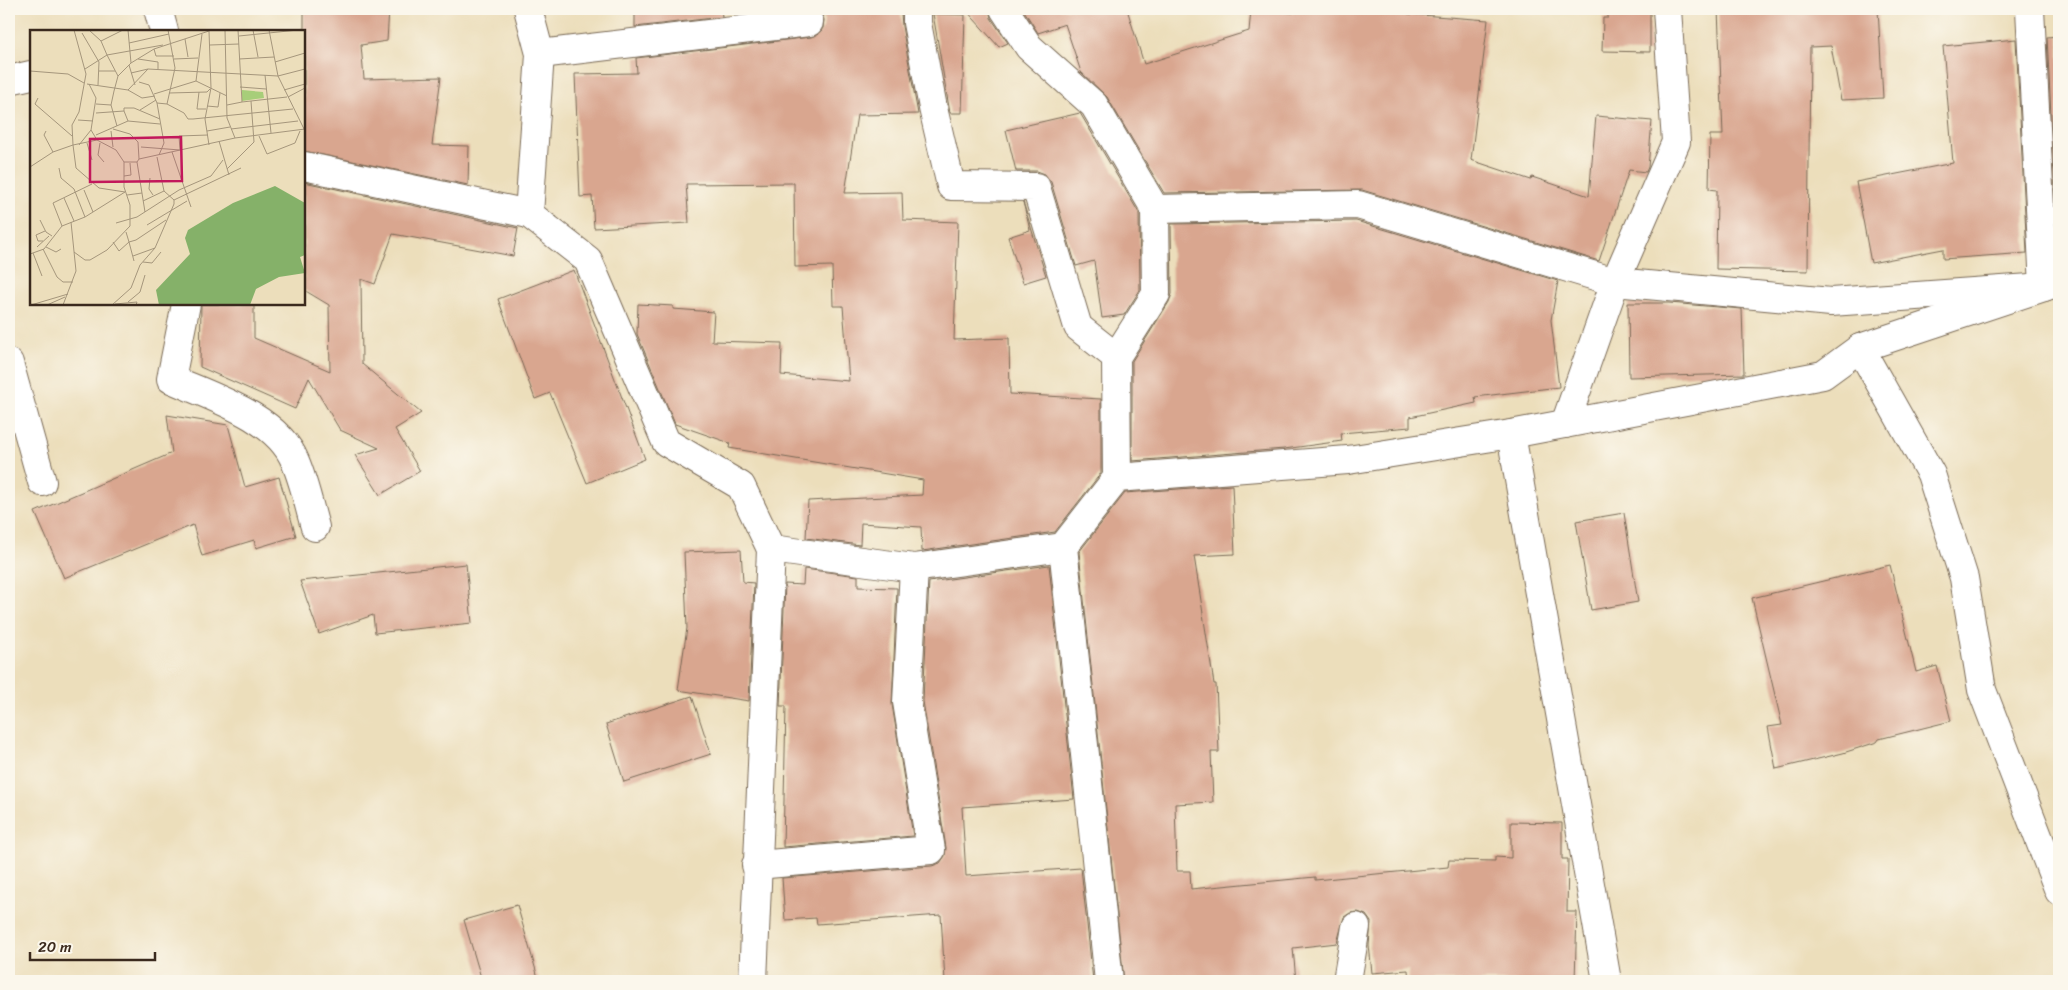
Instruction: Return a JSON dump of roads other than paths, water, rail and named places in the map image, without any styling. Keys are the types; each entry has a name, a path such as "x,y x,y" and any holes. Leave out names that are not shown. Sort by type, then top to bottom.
{"street":[{"path":"158,9 164,30"},
{"path":"528,9 540,54 528,214"},
{"path":"917,9 917,23 933,108 951,186 1036,187 1078,327 1116,357"},
{"path":"1004,9 1030,47 1094,105 1156,210 1156,294 1116,357 1116,478 1063,547 1109,981"},
{"path":"1566,424 1615,282 1676,142 1667,9"},
{"path":"2030,9 2052,285"},
{"path":"540,54 809,22"},
{"path":"9,80 30,75"},
{"path":"305,166 528,214 588,260 666,442 741,486 771,549 756,865 753,981"},
{"path":"1156,210 1358,205 1615,282 1831,302 2052,285"},
{"path":"1116,478 1348,460 1511,434 1823,374 1860,348 2052,285"},
{"path":"186,305 171,379 238,408 277,433 295,460 315,527"},
{"path":"1860,348 1931,474 1964,578 1982,690 2059,891"},
{"path":"9,362 42,482"},
{"path":"1511,434 1608,981"},
{"path":"771,549 914,568 1063,547"},
{"path":"756,865 931,850 907,702 914,568"},
{"path":"1346,981 1356,927"}]}
